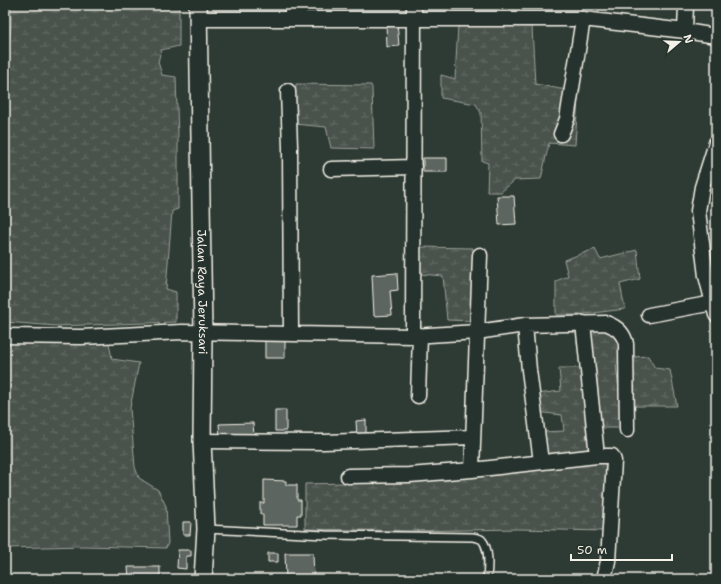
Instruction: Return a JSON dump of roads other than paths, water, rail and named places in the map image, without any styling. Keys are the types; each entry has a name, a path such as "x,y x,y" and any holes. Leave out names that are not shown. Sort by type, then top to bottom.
{"street":[{"path":"292,5 292,19"},
{"path":"685,31 686,5"},
{"path":"198,12 292,19 414,12 583,19 716,36"},
{"name":"Jalan Raya Jeruksari","path":"198,12 194,332 202,441 206,529 203,579"},
{"path":"414,12 414,167 418,396"},
{"path":"561,134 567,119 583,19"},
{"path":"288,90 290,148 291,334"},
{"path":"649,315 715,309 706,276 698,211 702,187 716,143"},
{"path":"331,169 414,167"},
{"path":"472,470 480,255"},
{"path":"583,323 598,456"},
{"path":"5,336 81,337 194,332 417,336 477,332 525,325 606,323 617,328 624,335 626,344 627,430"},
{"path":"525,325 529,370 541,462"},
{"path":"202,441 324,442 474,437"},
{"path":"348,476 409,475 472,470 598,456 612,456 614,461 608,561 604,579"}],"lane":[{"path":"206,529 325,535 473,536 481,539 485,545 488,556 487,579"}]}
